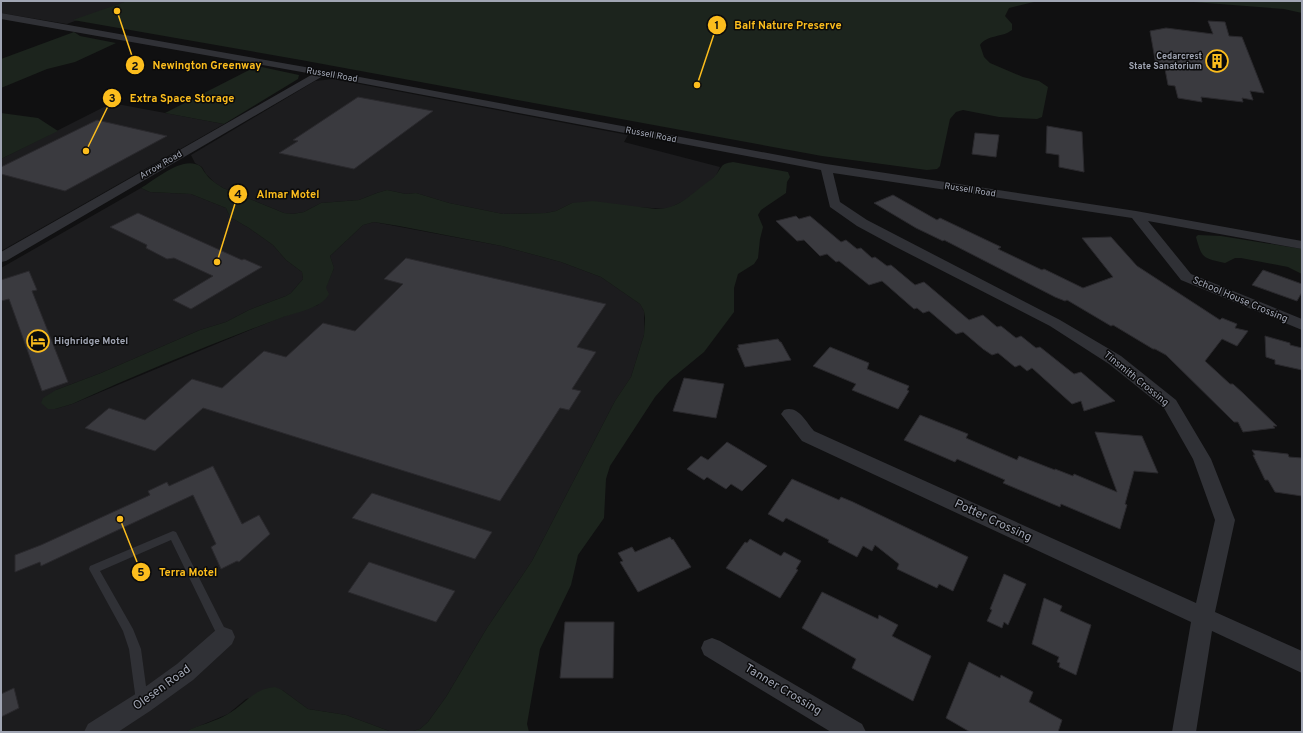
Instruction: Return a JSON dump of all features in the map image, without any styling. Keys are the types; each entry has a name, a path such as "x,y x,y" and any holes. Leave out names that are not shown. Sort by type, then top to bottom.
{"street":[{"name":"Russell Road","path":"1,16 322,73 826,168 1136,215 1302,245"},
{"name":"Arrow Road","path":"1,258 322,73"},
{"name":"Tinsmith Crossing","path":"826,168 834,204 862,223 899,243 1062,327 1115,360 1170,404 1202,459 1225,520 1203,617 1184,732"},
{"name":"School House Crossing","path":"1136,215 1186,277 1302,325"},
{"name":"Potter Crossing","path":"790,414 808,436 1203,617"},
{"path":"1203,617 1302,662"},
{"name":"Olesen Road","path":"96,732 142,704 185,672 224,637"},
{"name":"Tanner Crossing","path":"712,648 854,732"}],"lane":[{"path":"142,704 135,649 128,629 94,569 173,535 224,637"}],"shaded area":[{"path":"1,1 127,1 67,24 1,13"},
{"path":"127,1 1047,1 1034,2 1009,8 1005,16 1012,24 1012,30 987,39 980,45 984,57 990,63 1023,77 1039,81 1048,87 1042,117 1037,119 999,117 963,110 956,112 950,119 940,166 937,169 927,170 822,156 301,60 73,20"},
{"path":"1180,1 1302,1 1302,13 1284,9"},
{"path":"74,32 80,36 116,43 75,62 47,69 1,88 1,59"},
{"path":"257,66 299,75 298,79 224,124 165,113"},
{"path":"333,79 628,135 624,142 720,167 716,176 690,198 667,209 572,203 556,211 546,213 503,214 449,203 416,193 406,194 387,190 359,200 321,203 304,212 293,214 284,213 223,188 215,183 206,174 202,167 195,163 191,155 315,81"},
{"path":"117,104 224,124 1,251 1,159 104,107"},
{"path":"1,113 38,118 58,131 1,159"},
{"path":"733,162 788,172 790,177 787,182 786,193 761,210 758,215 763,227 758,258 754,264 738,274 734,288 734,312 704,352 670,380 655,397 610,466 606,479 604,518 578,555 571,585 540,649 527,724 529,732 410,732 420,729 428,722 446,697 487,628 532,561 615,401 631,377 644,335 644,311 640,304 601,277 561,262 502,246 374,222 363,225 330,256 334,268 326,288 329,294 325,299 313,307 200,349 72,404 55,409 48,409 41,403 43,398 56,390 101,373 200,330 226,322 249,310 286,296 291,293 303,279 302,272 286,260 273,245 230,217 226,208 191,194 150,192 141,188 162,174 178,166 193,163 200,166 214,182 223,188 284,213 293,214 304,212 321,203 359,200 387,190 406,194 416,193 449,203 503,214 546,213 556,211 572,203 593,201 656,209 671,207 683,201 713,178 723,165"},
{"path":"141,188 150,192 191,194 226,208 230,217 273,245 286,260 302,272 303,279 291,293 286,296 249,310 226,322 200,330 101,373 56,390 55,409 72,404 279,318 318,305 334,268 330,256 363,225 374,222 502,246 561,262 601,277 640,304 644,311 644,335 631,377 615,401 532,561 487,628 446,697 428,722 420,729 410,732 389,731 346,715 308,709 282,690 246,699 228,714 185,732 1,732 1,268"},
{"path":"1198,235 1221,236 1302,249 1302,274 1288,267 1241,258 1235,258 1225,263 1212,260 1202,254 1196,237"},
{"path":"275,687 282,690 308,709 346,715 389,731 404,732 185,732 223,717 255,694 267,688"}],"building":[{"name":"Cedarcrest State Sanatorium","path":"1208,21 1225,22 1229,36 1242,37 1264,93 1250,91 1253,100 1242,98 1243,102 1201,97 1202,102 1178,98 1175,86 1168,85 1165,69 1156,65 1150,31 1166,28 1213,34"},
{"path":"358,97 433,111 354,169 279,153 298,141 293,140"},
{"path":"97,120 167,136 65,191 1,174 1,167"},
{"path":"1047,126 1082,132 1084,172 1059,167 1059,155 1046,153"},
{"path":"975,133 999,135 996,157 972,154"},
{"path":"893,195 937,220 940,218 1001,247 998,249 1083,288 1113,277 1082,238 1111,237 1137,266 1220,320 1222,318 1237,324 1235,328 1248,331 1237,346 1222,339 1205,361 1230,384 1233,384 1277,426 1273,426 1275,428 1243,432 1238,422 1234,422 1166,355 1113,325 1111,326 1067,300 1065,301 1055,297 944,240 943,241 916,228 874,203"},
{"path":"138,213 242,260 244,259 262,267 191,309 173,300 213,276 174,258 167,259 146,248 147,245 110,227"},
{"path":"796,216 799,219 810,216 841,242 846,240 857,249 861,248 872,258 875,257 887,266 891,265 915,285 924,282 969,320 983,315 997,327 1001,326 1016,338 1021,336 1036,348 1040,347 1074,374 1081,372 1115,401 1084,411 1081,401 1072,404 1032,368 1027,371 1020,365 1015,367 998,353 992,355 963,332 956,334 929,311 923,313 917,308 914,309 882,281 869,285 839,261 836,262 827,254 820,256 804,240 797,241 776,221"},
{"path":"406,258 606,304 577,347 596,352 572,389 581,391 569,410 560,408 500,501 203,408 155,451 85,428 109,408 145,420 192,379 222,388 264,351 286,357 323,323 355,331 403,284 384,279"},
{"path":"1263,270 1302,284 1302,292 1297,301 1252,285"},
{"name":"Highridge Motel","path":"29,271 37,290 32,291 68,382 42,391 9,299 1,301 1,280"},
{"path":"1265,336 1302,348 1302,370 1275,364 1275,360 1266,357"},
{"path":"778,339 791,360 745,367 737,348 739,348 738,345"},
{"path":"830,347 869,363 867,369 909,386 907,390 909,391 898,409 852,390 856,384 813,366"},
{"path":"684,378 724,384 716,418 673,411"},
{"path":"920,415 968,434 966,438 1017,460 1019,456 1073,476 1074,474 1117,492 1095,432 1142,436 1158,473 1134,471 1120,529 1061,504 1060,507 1003,483 1005,480 957,459 955,462 904,440"},
{"path":"727,442 767,466 742,491 731,484 726,489 707,477 704,480 687,469 701,456 708,460"},
{"path":"1252,450 1288,454 1289,457 1302,458 1302,496 1275,492 1268,480 1265,480"},
{"path":"213,466 242,524 259,515 270,534 239,562 237,561 221,569 211,547 216,544 193,495 41,566 40,562 15,572 15,555 41,545 150,495 148,491 167,482 169,486"},
{"path":"792,479 839,500 841,497 853,502 968,557 953,591 939,584 937,588 897,569 899,564 875,545 872,551 863,546 857,557 828,542 829,540 786,518 783,522 768,514"},
{"path":"372,493 492,532 475,559 352,518"},
{"path":"670,537 672,540 673,539 691,567 638,592 620,562 623,561 618,553 632,547 635,552"},
{"path":"750,539 781,556 784,552 801,561 796,569 798,570 780,598 726,568 745,542 747,543"},
{"path":"369,562 455,591 436,622 348,592"},
{"path":"1004,574 1026,584 1008,625 1004,622 1002,628 987,621 992,610 990,609"},
{"path":"822,592 878,619 879,615 898,625 892,636 931,656 913,701 852,668 856,659 802,628"},
{"path":"1044,598 1062,606 1060,611 1091,625 1076,675 1059,667 1060,663 1057,662 1059,657 1032,644"},
{"path":"565,622 614,622 613,678 560,678"},
{"path":"969,662 1000,678 1001,675 1033,692 1029,702 1062,720 1058,732 970,732 946,718"},
{"path":"14,688 19,708 1,717 1,694"}],"place":[{"name":"Newington Greenway","path":"117,11"},
{"name":"Cedarcrest State Sanatorium","path":"1217,61"},
{"name":"Balf Nature Preserve","path":"697,85"},
{"name":"Extra Space Storage","path":"86,151"},
{"name":"Almar Motel","path":"217,262"},
{"name":"Highridge Motel","path":"38,341"},
{"name":"Terra Motel","path":"120,519"}]}
